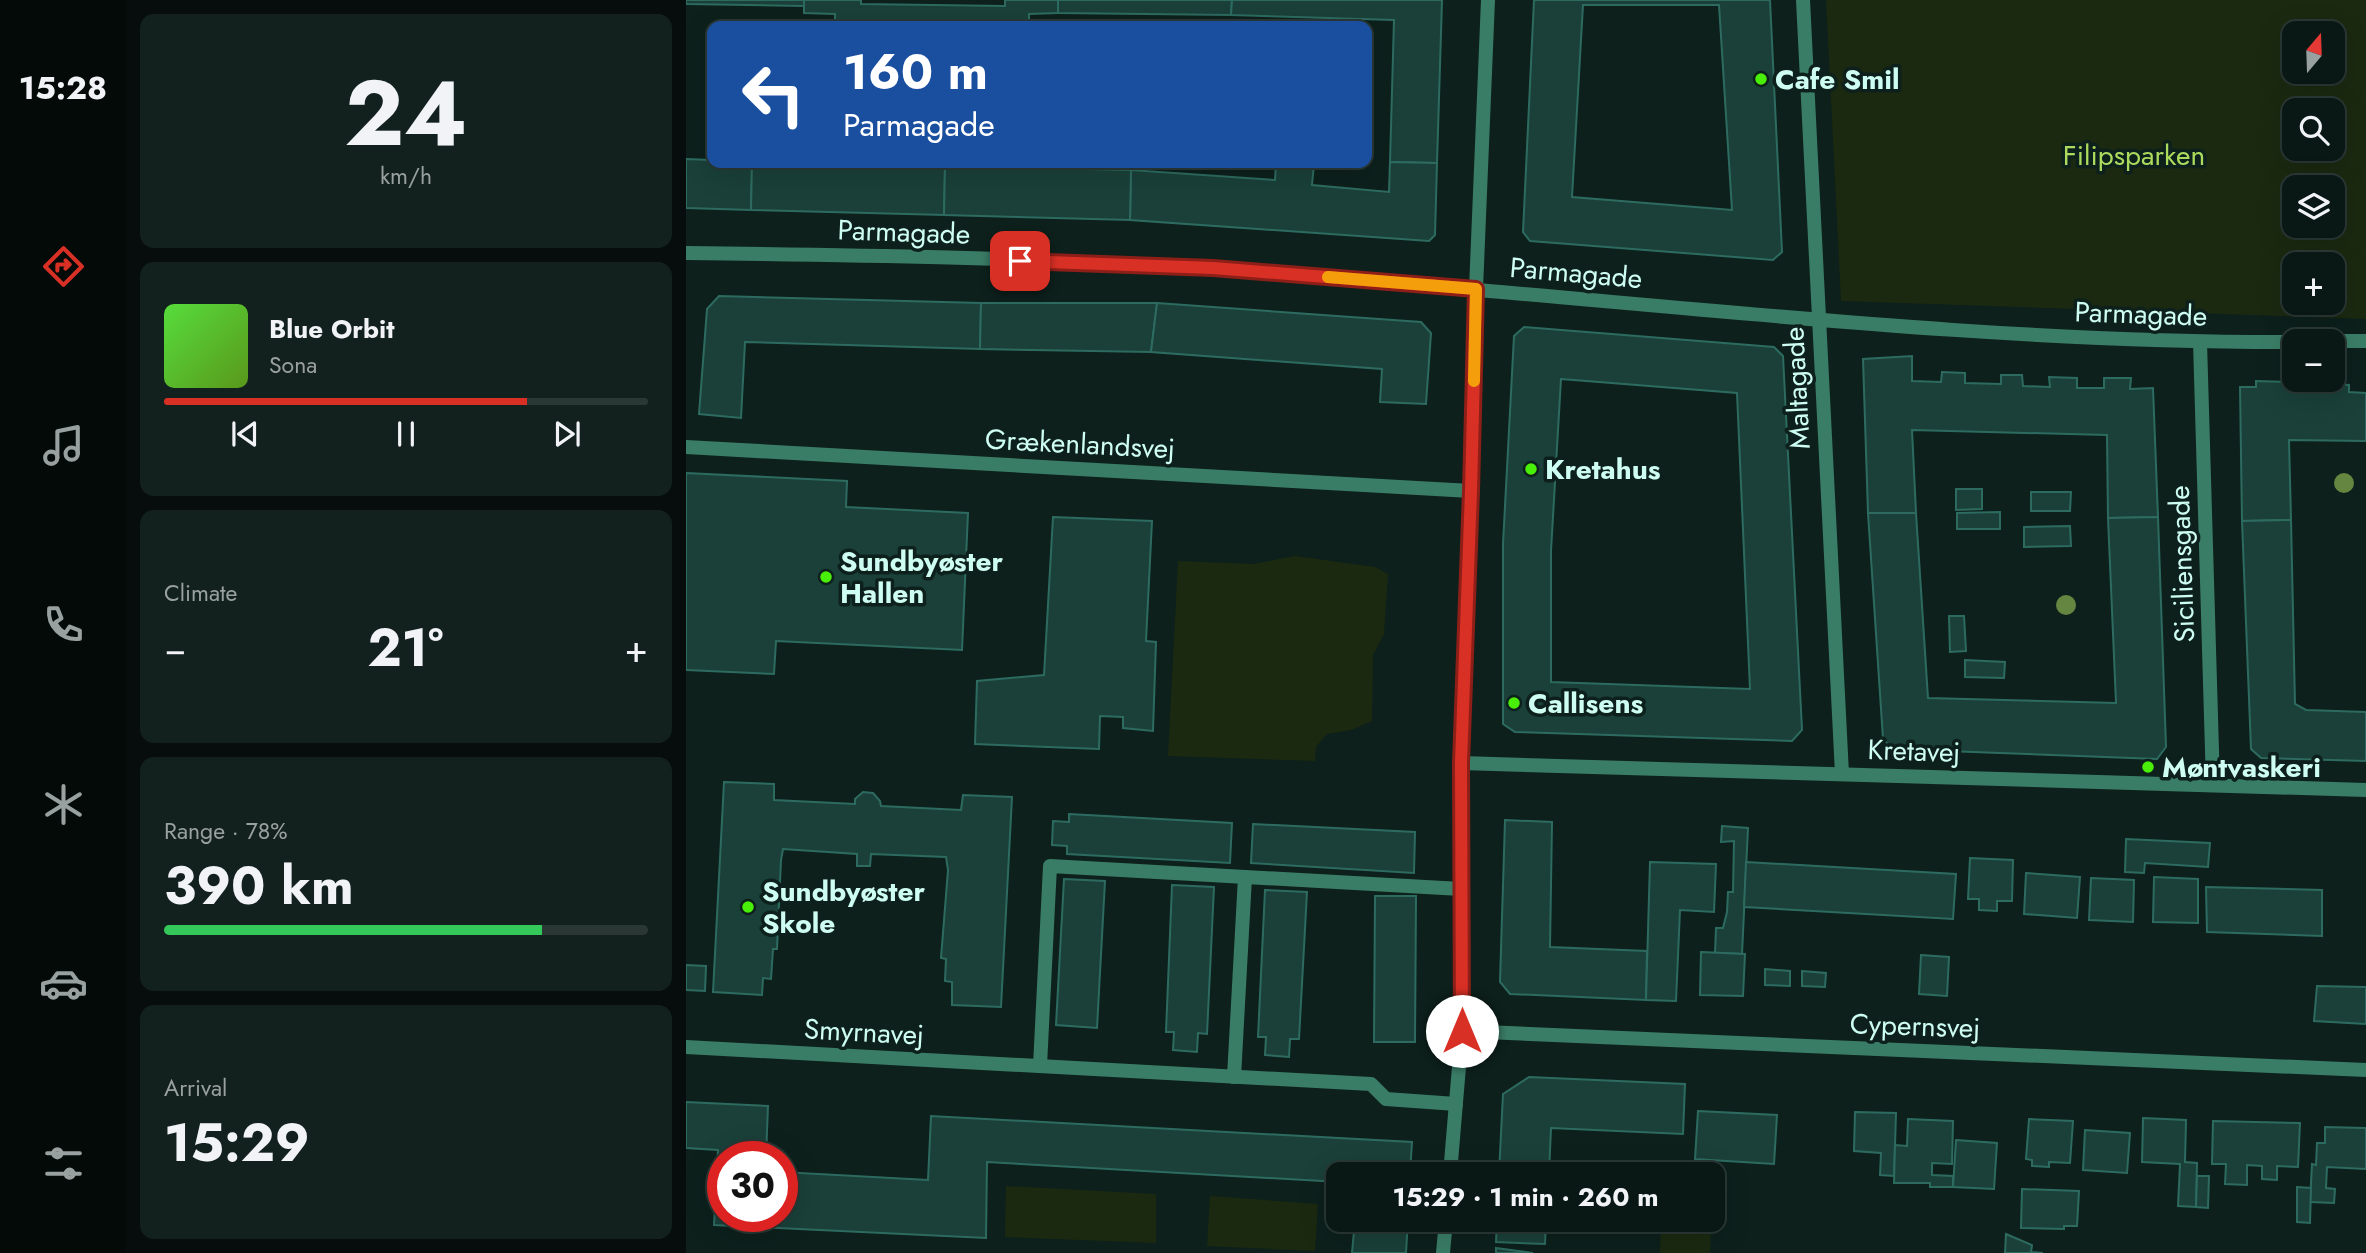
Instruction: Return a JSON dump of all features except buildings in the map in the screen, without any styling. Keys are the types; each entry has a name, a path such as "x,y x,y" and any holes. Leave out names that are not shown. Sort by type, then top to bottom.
{"street":[{"path":"1451,1162 1462,1031 1461,763 1488,0"},
{"name":"Maltagade","path":"1803,0 1842,774"},
{"name":"Parmagade","path":"686,253 882,255 1213,268 2018,334 2200,342 2282,342"},
{"path":"2345,341 2366,341"},
{"name":"Siciliensgade","path":"2200,342 2213,785"},
{"name":"Grækenlandsvej","path":"686,447 1471,491"},
{"name":"Kretavej","path":"1461,763 2366,790"},
{"path":"1040,1066 1050,866 1461,889"},
{"path":"1234,1077 1245,877"},
{"name":"Cypernsvej","path":"1462,1031 2366,1070"},
{"name":"Smyrnavej","path":"686,1047 1371,1084 1386,1099 1456,1104"},
{"path":"1443,1253 1445,1232"}],"green space":[{"name":"Filipsparken","path":"1826,0 2366,0 2366,319 1841,301"},
{"path":"1295,556 1375,567 1388,574 1384,634 1373,655 1372,721 1351,730 1327,734 1316,747 1315,761 1168,756 1178,561 1253,564"},
{"path":"1006,1186 1156,1194 1156,1243 1005,1237"},
{"path":"1210,1196 1318,1204 1315,1251 1207,1246"},
{"path":"1661,1232 1711,1232 1710,1253 1660,1253"}],"slow traffic":[{"path":"1328,277 1476,289 1474,381"}],"place":[{"name":"Cafe Smil","path":"1761,79"},
{"name":"Kretahus","path":"1531,469"},
{"name":"Sundbyøster Hallen","path":"826,577"},
{"name":"Callisens","path":"1514,703"},
{"name":"Møntvaskeri","path":"2148,767"},
{"name":"Sundbyøster Skole","path":"748,907"}],"route":[{"path":"1020,261 1213,268 1476,289 1461,763 1462,1031"}]}
